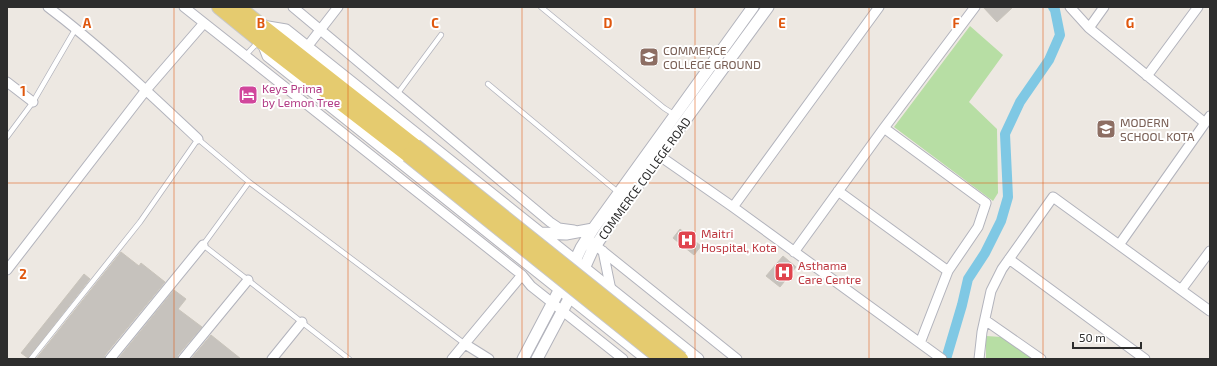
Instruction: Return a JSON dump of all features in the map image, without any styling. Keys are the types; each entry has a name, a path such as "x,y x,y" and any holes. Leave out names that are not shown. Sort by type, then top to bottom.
{"main road":[{"path":"219,7 262,42 412,150 681,359"},
{"path":"246,10 261,26 662,359"}],"street":[{"path":"48,7 76,28 146,90 198,139"},
{"path":"184,7 522,275 531,286 623,359"},
{"path":"293,7 318,32 398,93 550,222 559,228 579,234 600,248 738,359"},
{"path":"308,45 338,7"},
{"path":"540,233 553,235 579,234 593,229 619,193 655,152 675,115 753,7"},
{"name":"COMMERCE COLLEGE ROAD","path":"537,359 570,297 580,265 600,248 655,152 768,7"},
{"path":"733,207 879,7"},
{"path":"794,252 884,128 975,7"},
{"path":"1070,7 1089,28 1147,76 1207,120 1119,245"},
{"path":"1089,28 1104,7"},
{"path":"1147,76 1198,7"},
{"path":"7,270 146,90 204,23"},
{"path":"261,26 286,30 308,45 698,359"},
{"path":"262,42 268,56 647,359"},
{"path":"7,82 33,102"},
{"path":"884,128 986,203 978,227 948,271 920,343"},
{"path":"655,152 942,359"},
{"path":"838,191 948,271"},
{"path":"979,359 982,332 991,291 1002,269 1053,197 1210,311"},
{"path":"523,359 552,302 560,289 580,265 581,248 579,234"},
{"path":"110,359 202,245"},
{"path":"600,248 611,290"},
{"path":"1182,290 1210,251"},
{"path":"1009,259 1145,359"},
{"path":"452,359 522,275"},
{"path":"183,359 248,280"},
{"path":"588,331 596,318"},
{"path":"985,320 1041,359"},
{"path":"272,359 302,322"},
{"path":"465,344 489,359"}],"lane":[{"path":"541,7 664,108 675,115"},
{"path":"7,137 33,102 76,28"},
{"path":"398,93 441,35"},
{"path":"245,56 262,42"},
{"path":"488,84 619,193"},
{"path":"31,359 140,222 198,139 249,182 465,344"},
{"path":"249,182 202,245 349,359"}],"green space":[{"path":"970,26 1003,55 969,102 997,129 998,193 993,201 894,127"},
{"path":"986,336 1002,337 1033,359 986,359"}],"building":[{"path":"983,7 1013,7 997,22"},
{"path":"680,229 701,246 694,255 673,238"},
{"path":"121,252 139,266 141,263 165,282 105,355 104,359 36,359"},
{"path":"783,256 796,267 780,287 766,276"},
{"path":"84,274 90,279 28,358 21,353"},
{"path":"174,290 186,299 178,309 202,327 178,355 177,359 118,359"},
{"path":"211,335 241,359 191,359"}],"waterway":[{"path":"946,359 968,279 985,253 1001,221 1008,197 1005,134 1020,102 1049,60 1060,35 1055,10 1053,7"}],"place":[{"name":"COMMERCE COLLEGE GROUND","path":"649,57"},
{"name":"Keys Prima by Lemon Tree","path":"248,95"},
{"name":"MODERN SCHOOL KOTA","path":"1106,129"},
{"name":"Maitri Hospital, Kota","path":"687,240"},
{"name":"Asthama Care Centre","path":"784,272"}]}
